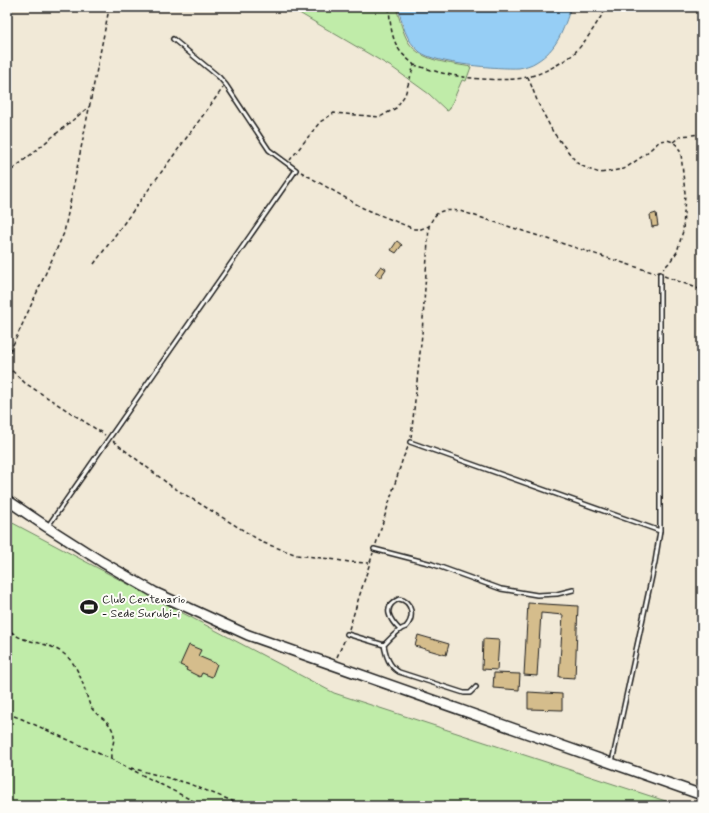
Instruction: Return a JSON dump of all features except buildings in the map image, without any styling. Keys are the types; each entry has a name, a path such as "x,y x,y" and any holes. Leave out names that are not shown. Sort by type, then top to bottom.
{"street":[{"path":"7,500 102,562 154,592 248,635 702,794"}],"lane":[{"path":"47,527 296,170 269,150 226,84 173,39"},
{"path":"612,762 655,562 660,531 660,274"},
{"path":"410,442 660,531"},
{"path":"374,549 432,564 501,589 537,595 557,594 573,590"},
{"path":"384,645 406,626 411,614 410,606 403,600 398,600 391,605 389,611 389,618 400,630"},
{"path":"347,634 384,645"},
{"path":"384,645 389,662 398,672 464,693 470,693 476,687"}],"path":[{"path":"7,358 64,233 108,14 107,7"},
{"path":"389,7 393,36 399,50 414,65 451,75 511,79 528,78 571,56 586,39 607,7"},
{"path":"288,163 320,122 334,113 380,117 396,108 405,95 414,65"},
{"path":"528,78 538,103 553,132 577,163 588,169 600,173 624,169 660,142 667,140 678,146 681,154 685,193 682,231 676,252 660,274"},
{"path":"94,264 226,84"},
{"path":"7,174 90,106"},
{"path":"673,142 681,136 702,134"},
{"path":"296,170 363,208 414,229 429,226"},
{"path":"334,665 347,634 402,458 410,442 422,334 429,226 437,213 444,210 460,212 660,274 702,290"},
{"path":"7,366 25,383 109,438 171,486 264,543 297,555 369,564"},
{"path":"7,626 13,634 27,640 55,648 68,657 79,672 91,708 107,721 112,730 114,738 111,749 111,759"},
{"path":"7,716 14,716 22,719 111,759 203,806"},
{"path":"127,767 187,783 245,806"}],"green space":[{"path":"289,7 396,7 401,25 409,43 421,54 429,58 446,63 471,67 466,81 462,80 449,110 447,111 429,94 393,68"},
{"name":"Club Centenario - Sede Surubi-i","path":"7,520 334,693 681,806 7,806"}],"water":[{"path":"398,7 571,7 559,38 550,51 532,64 519,68 510,68 483,67 453,63 439,60 420,52 411,43 408,37 403,26"}],"place":[{"name":"Club Centenario - Sede Surubi-i","path":"89,607"}]}
